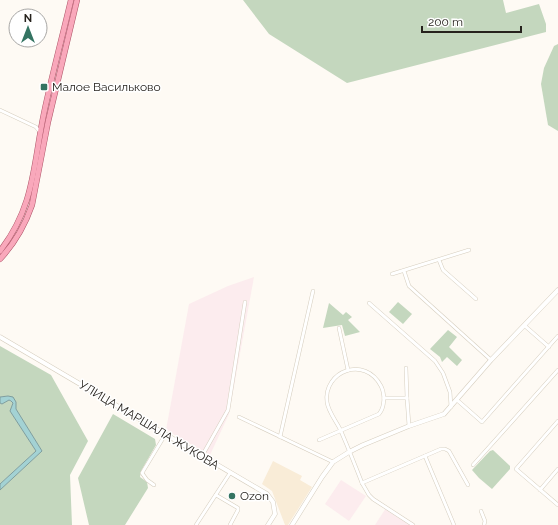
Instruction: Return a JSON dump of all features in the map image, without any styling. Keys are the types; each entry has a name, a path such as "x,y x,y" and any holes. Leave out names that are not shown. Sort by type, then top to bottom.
{"main road":[{"path":"0,251 18,224 27,204 33,180 47,99 72,0"},
{"path":"0,259 16,238 26,220 32,204 48,122 77,0"}],"street":[{"path":"36,127 40,124 44,104 47,99"},
{"path":"0,110 36,127 40,133"},
{"path":"392,274 469,250"},
{"path":"439,260 443,270 476,300"},
{"path":"404,271 409,286 491,360"},
{"path":"292,525 333,462 349,452 409,426 444,414 491,360 558,290"},
{"path":"280,437 313,291"},
{"path":"202,456 228,410 245,302"},
{"path":"370,303 435,361 443,373 450,392 451,407"},
{"path":"525,326 549,347"},
{"path":"339,328 348,370"},
{"path":"457,400 482,422 558,336"},
{"name":"УЛИЦА МАРШАЛА ЖУКОВА","path":"0,337 267,494 273,502 275,514 268,525"},
{"path":"406,368 409,426"},
{"path":"319,440 340,430 379,414 384,398 382,388 370,372 360,369 348,370 331,381 326,391 327,404 340,430 369,495 413,525"},
{"path":"472,465 558,370"},
{"path":"384,398 407,398"},
{"path":"239,417 333,462"},
{"path":"558,421 516,468 558,505"},
{"path":"154,485 147,480 142,473 165,435"},
{"path":"362,482 441,449 445,449 449,451 468,485"},
{"path":"425,456 454,525"},
{"path":"540,490 558,469"},
{"path":"196,525 230,473"},
{"path":"216,495 238,508 230,525"},
{"path":"480,511 485,521 484,525"}],"shaded area":[{"path":"254,277 229,414 210,455 166,430 189,304 228,286"},
{"path":"273,461 302,476 300,480 312,487 288,525 285,525 272,491 262,484"},
{"path":"341,480 366,496 349,521 325,504"},
{"path":"386,508 410,525 375,525"}],"green space":[{"path":"243,0 503,0 506,13 539,4 546,24 546,32 347,83 269,34"},
{"path":"558,44 558,131 548,125 541,84 544,68 554,46"},
{"path":"398,302 412,314 403,324 389,312"},
{"path":"329,303 343,315 346,312 352,317 348,320 360,332 345,336 342,325 323,328"},
{"path":"448,330 457,337 449,347 462,360 457,366 447,357 442,362 440,357 430,349"},
{"path":"0,346 51,375 88,441 70,475 72,525 0,525 0,490 42,451 16,409 16,402 8,396 0,397"},
{"path":"9,400 13,403 10,411 36,451 0,484 0,403 2,404"},
{"path":"113,414 155,439 156,445 141,471 140,477 147,482 148,488 125,525 89,525 78,478"},
{"path":"493,450 510,466 510,469 492,489 472,470 490,451"}],"water":[{"path":"0,397 13,397 16,402 16,409 42,451 0,490 0,484 36,451 10,411 13,403 9,400 2,404 0,403"}],"place":[{"name":"Малое Васильково","path":"44,87"},
{"name":"Ozon","path":"232,496"}]}
